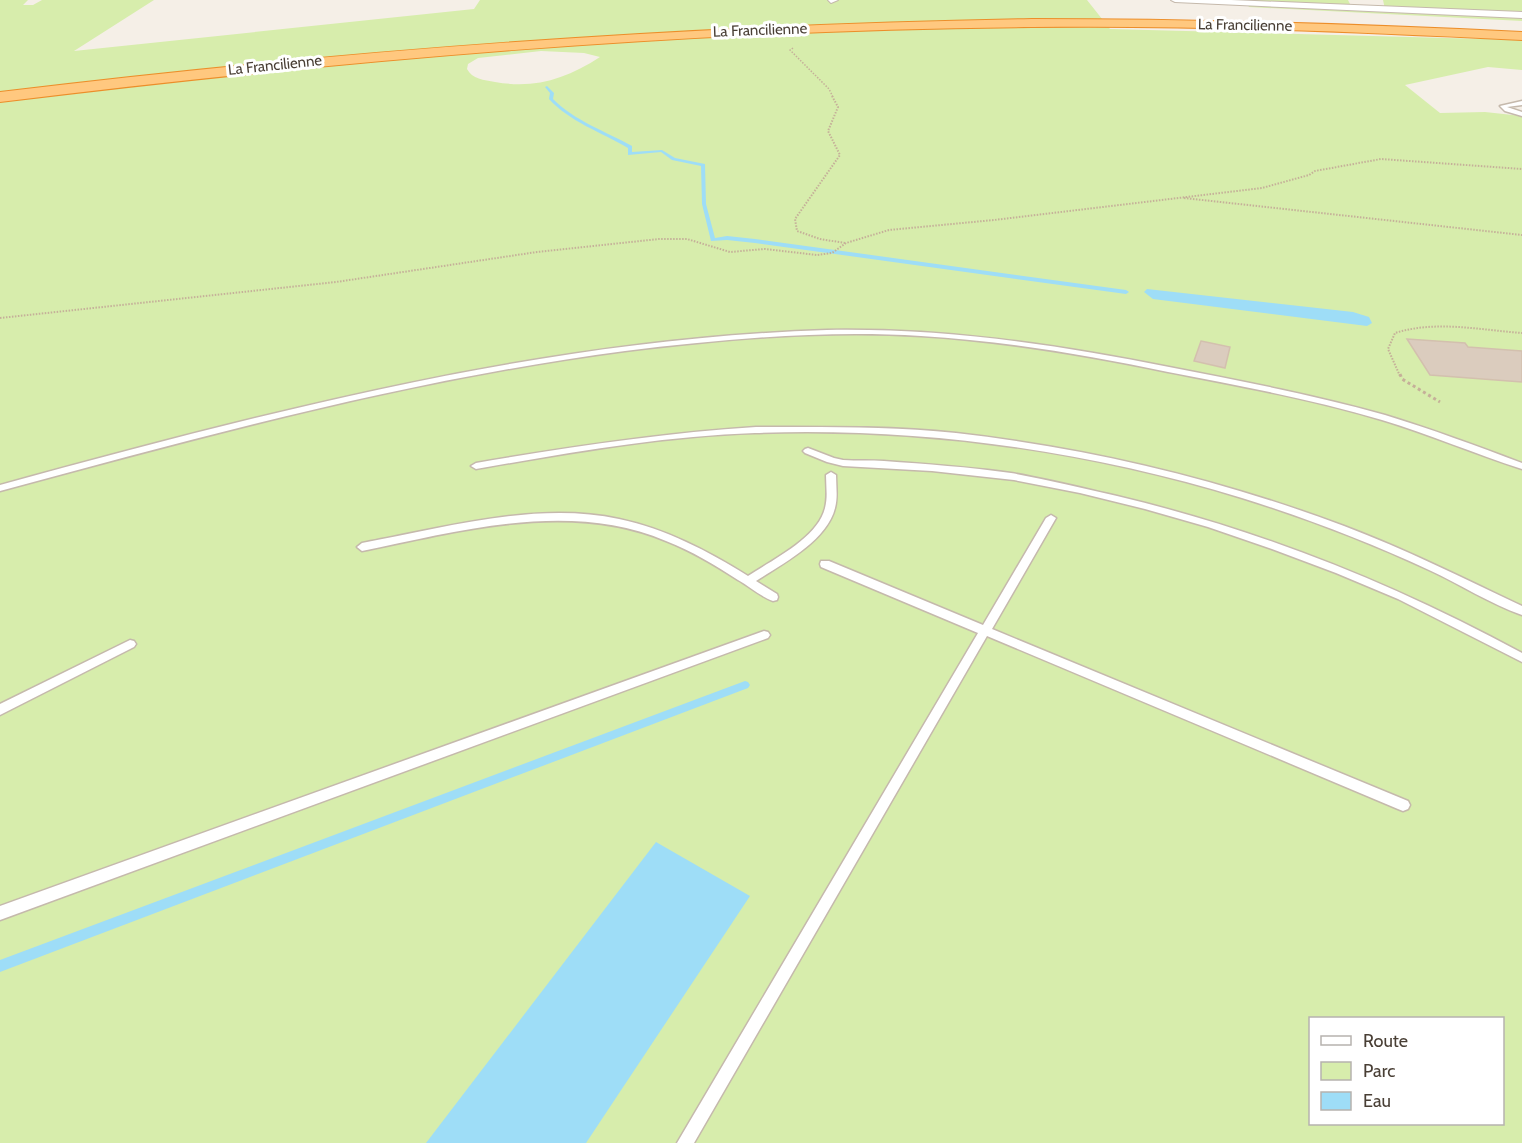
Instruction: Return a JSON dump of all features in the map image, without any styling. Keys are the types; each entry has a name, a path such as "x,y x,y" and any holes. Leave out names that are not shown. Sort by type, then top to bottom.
{"highway":[{"name":"La Francilienne","path":"829,4 845,11"},
{"name":"La Francilienne","path":"1017,9 1281,13 1522,24"},
{"name":"La Francilienne","path":"0,97 252,67 432,50 809,28 1030,23 1169,24 1522,36"}],"street":[{"path":"1175,0 1522,15"}],"lane":[{"path":"1522,103 1503,106 1507,110 1522,114"},
{"path":"804,332 806,342"},
{"path":"0,488 358,394 475,370 590,352 804,332 881,332 965,336 1032,344 1120,359 1360,411 1522,466"},
{"path":"476,466 653,438 756,430 908,432 1006,441 1143,466 1246,495 1394,549 1522,611"},
{"path":"808,451 837,462 923,467 1013,477 1099,495 1184,517 1250,537 1390,592 1447,618 1522,658"},
{"path":"748,581 803,544 817,531 829,513 831,475"},
{"path":"362,547 530,519 594,518 620,522 673,539 773,597"},
{"path":"685,1143 1052,518"},
{"path":"825,564 1403,805"},
{"path":"0,913 764,635"},
{"path":"0,710 130,644"}],"path":[{"path":"796,47 790,50 829,89 838,107 828,131 840,155 795,219 797,231 820,239 846,243"},
{"path":"0,318 336,282 537,252 659,239 687,239 730,252 765,249 817,255 832,253 846,243 889,230 1103,208 1262,188 1310,175 1315,171 1381,159 1522,169"},
{"path":"1178,197 1522,235"},
{"path":"1440,402 1402,379 1388,349 1395,333 1404,329 1432,327 1522,333"}],"green space":[{"path":"0,0 28,0 23,5 33,5 42,0 154,0 74,51 474,9 480,0 1087,0 1110,29 1522,40 1522,70 1488,67 1405,85 1440,113 1485,112 1522,116 1522,1143 0,1143","holes":["541,51 584,53 600,57 575,71 537,83 510,84 487,81 475,77 467,69 468,64 478,58"]},
{"path":"1245,0 1348,0 1352,8 1385,9 1383,0 1522,0 1522,21 1249,7"}],"water":[{"path":"1147,289 1353,312 1369,317 1372,323 1367,326 1153,299 1144,292"},
{"path":"656,842 750,896 586,1143 426,1143"}],"building":[{"path":"1407,339 1465,343 1468,347 1522,351 1522,382 1430,375"},
{"path":"1201,341 1230,347 1225,368 1194,361"}],"waterway":[{"path":"547,87 552,93 551,99 559,107 578,120 630,147 630,154 662,151 674,159 703,165 704,204 713,240 727,238 755,241 1126,292"},
{"path":"0,966 745,685"}]}
